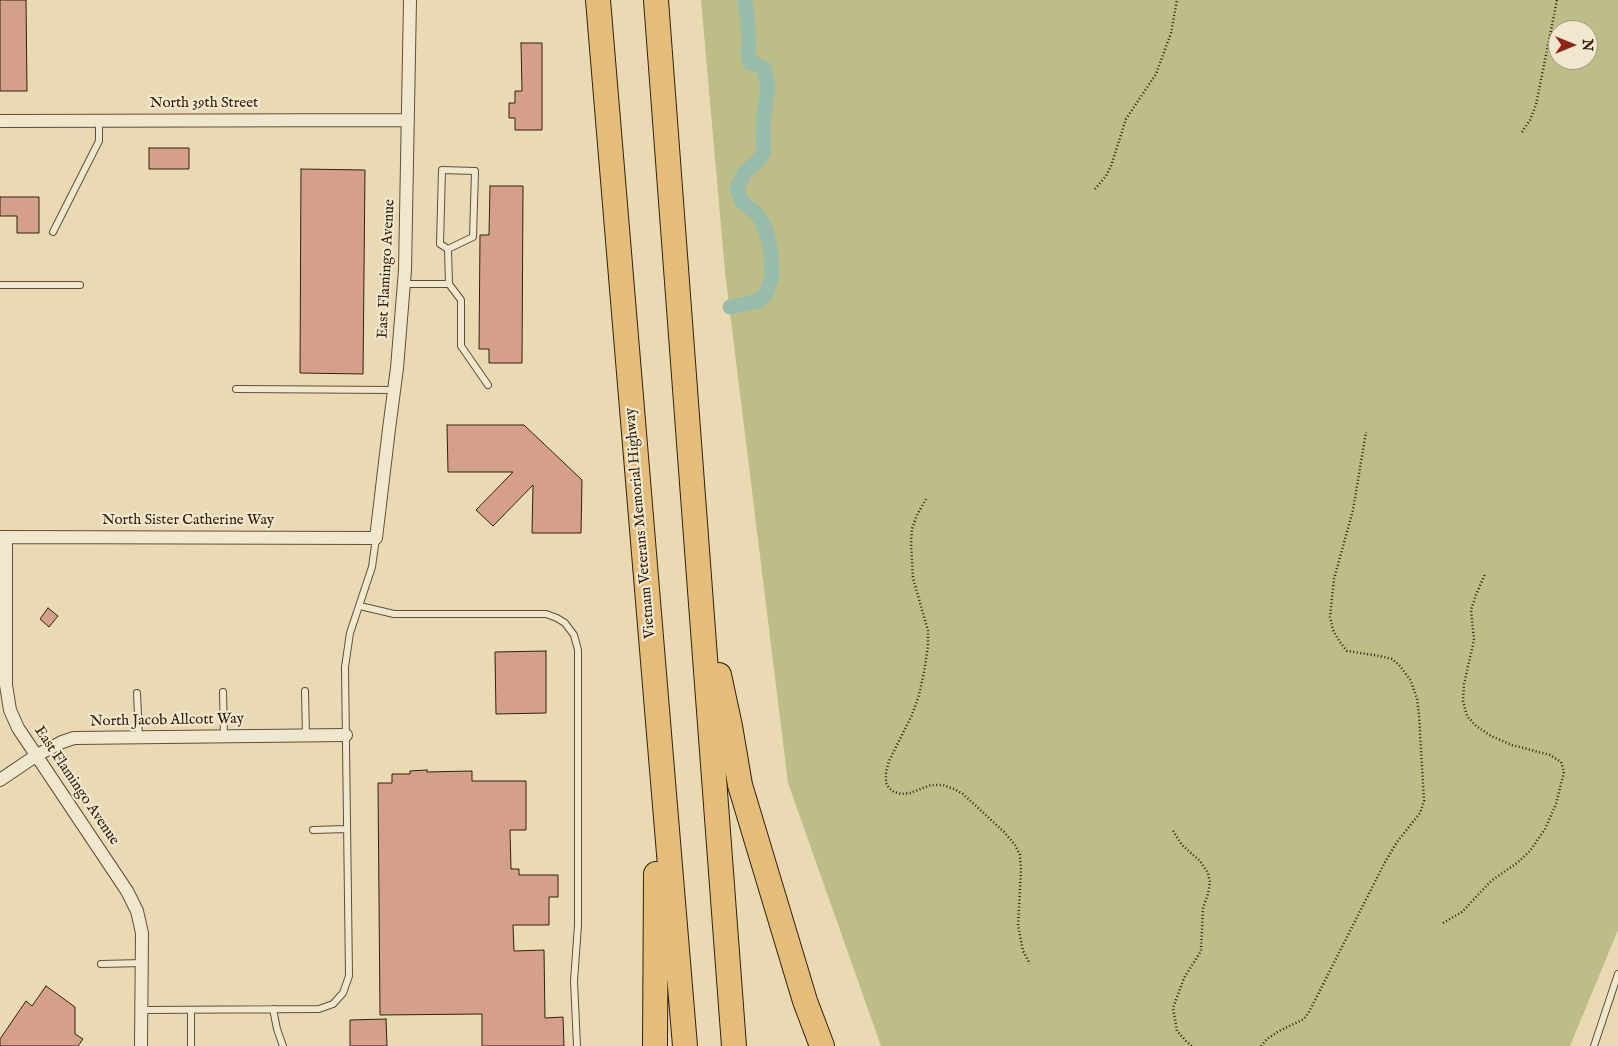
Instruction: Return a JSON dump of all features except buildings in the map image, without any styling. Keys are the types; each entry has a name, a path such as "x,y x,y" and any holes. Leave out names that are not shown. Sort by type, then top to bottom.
{"highway":[{"name":"Vietnam Veterans Memorial Highway","path":"598,0 685,1046"},
{"path":"656,0 734,1046"},
{"path":"700,584 730,726 740,785 804,1001 822,1046"},
{"path":"655,1046 657,727"}],"street":[{"name":"East Flamingo Avenue","path":"376,538 397,368 404,284 410,0"},
{"name":"North 39th Street","path":"0,121 408,120"},
{"name":"East Flamingo Avenue","path":"3,537 10,710 15,722 127,891 137,911 142,933 143,963 141,1046"},
{"name":"North Sister Catherine Way","path":"3,537 376,538"},
{"name":"North Jacob Allcott Way","path":"0,780 37,756 62,742 74,738 346,735"}],"lane":[{"path":"53,232 99,142 99,120"},
{"path":"442,170 475,170 473,237 448,249 440,244 442,170"},
{"path":"448,249 449,284 461,300 461,346 488,385"},
{"path":"404,284 449,284"},
{"path":"0,285 80,285"},
{"path":"236,389 394,390"},
{"path":"142,1010 319,1009 333,1004 344,992 349,976 345,667 350,634 372,567 376,538"},
{"path":"360,606 394,614 546,614 565,623 574,635 578,650 578,925 574,981 577,1046"},
{"path":"305,691 306,736"},
{"path":"223,692 224,736"},
{"path":"137,693 139,738"},
{"path":"313,830 347,829"},
{"path":"101,964 143,963"},
{"path":"1594,1046 1618,974"},
{"path":"273,1009 276,1029 283,1046"},
{"path":"191,1010 191,1046"}],"path":[{"path":"1095,189 1106,176 1111,166 1126,119 1156,74 1171,33 1177,0"},
{"path":"1522,132 1536,106 1557,0"},
{"path":"1261,1046 1280,1031 1304,1019 1310,1012 1385,862 1397,842 1420,813 1424,801 1419,715 1417,698 1411,681 1400,666 1392,660 1380,656 1347,651 1333,630 1330,617 1334,579 1353,510 1366,432"},
{"path":"926,499 912,528 910,543 913,578 928,631 928,646 919,696 912,715 889,761 886,783 894,792 900,794 910,793 931,785 943,785 954,789 963,794 1004,832 1015,845 1020,855 1021,870 1018,926 1023,952 1030,964"},
{"path":"1443,923 1462,912 1491,880 1517,863 1530,851 1545,829 1556,804 1564,772 1561,762 1550,755 1512,745 1491,736 1476,726 1467,716 1463,701 1464,684 1474,640 1471,610 1486,574"},
{"path":"1173,831 1182,845 1208,872 1210,882 1203,908 1201,951 1184,978 1174,1008 1177,1031 1192,1046"}],"green space":[{"path":"701,0 1618,0 1618,930 1570,1046 881,1046 788,783 725,272"}],"waterway":[{"path":"730,307 759,301 766,294 772,276 768,237 762,221 755,212 742,202 737,188 745,172 758,161 764,152 763,123 768,87 764,68 750,63 745,0"}]}
